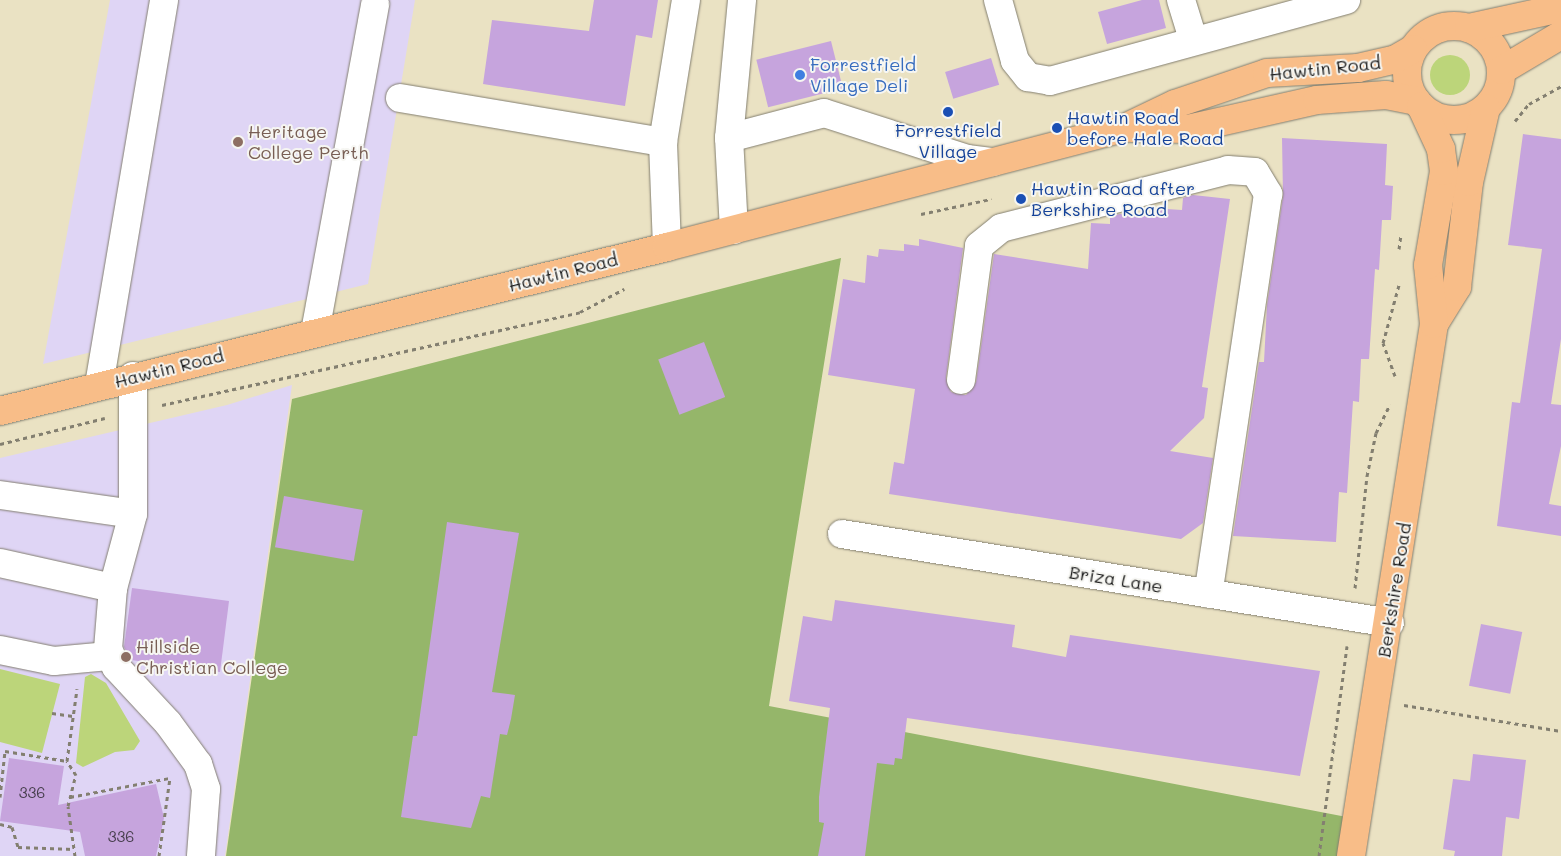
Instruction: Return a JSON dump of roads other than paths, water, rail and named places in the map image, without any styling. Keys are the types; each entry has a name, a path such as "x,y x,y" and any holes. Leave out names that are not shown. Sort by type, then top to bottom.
{"main road":[{"path":"1469,28 1492,44 1502,70 1495,97 1486,108 1460,120 1433,115 1419,104 1407,76 1413,50 1437,28 1469,28 1561,8"},
{"path":"1502,70 1561,35"},
{"name":"Hawtin Road","path":"0,411 133,376 667,247 1125,128 1175,104 1267,72 1358,68 1394,60 1413,50"},
{"name":"Hawtin Road","path":"1125,128 1188,129 1317,100 1386,95 1419,104"},
{"name":"Berkshire Road","path":"1351,856 1390,623 1434,324 1428,265 1444,171 1441,149 1419,104"},
{"name":"Berkshire Road","path":"1434,324 1457,288 1469,182 1486,108"}],"street":[{"path":"99,385 164,0"},
{"path":"667,247 663,142 686,0"},
{"path":"734,230 729,138 742,0"},
{"path":"998,0 1015,61 1028,77 1050,81 1193,39 1346,0"},
{"path":"1181,0 1193,39"},
{"path":"316,332 375,4"},
{"path":"400,98 663,142"},
{"path":"729,138 824,113 966,159 993,162"},
{"path":"961,380 980,246 1001,228 1228,170 1256,172 1268,194 1208,594"},
{"path":"133,376 133,514 113,588 109,644 198,764 206,789 201,856"},
{"path":"0,495 133,514"},
{"name":"Briza Lane","path":"842,534 1390,623"},
{"path":"0,563 113,588"},
{"path":"0,650 54,661 109,644"}],"place":[{"name":"Forrestfield Village Deli","path":"800,75"},
{"name":"Forrestfield Village","path":"948,112"},
{"name":"Hawtin Road before Hale Road","path":"1057,128"},
{"name":"Heritage College Perth","path":"238,142"},
{"name":"Hawtin Road after Berkshire Road","path":"1021,199"},
{"name":"Hillside Christian College","path":"126,657"}]}
